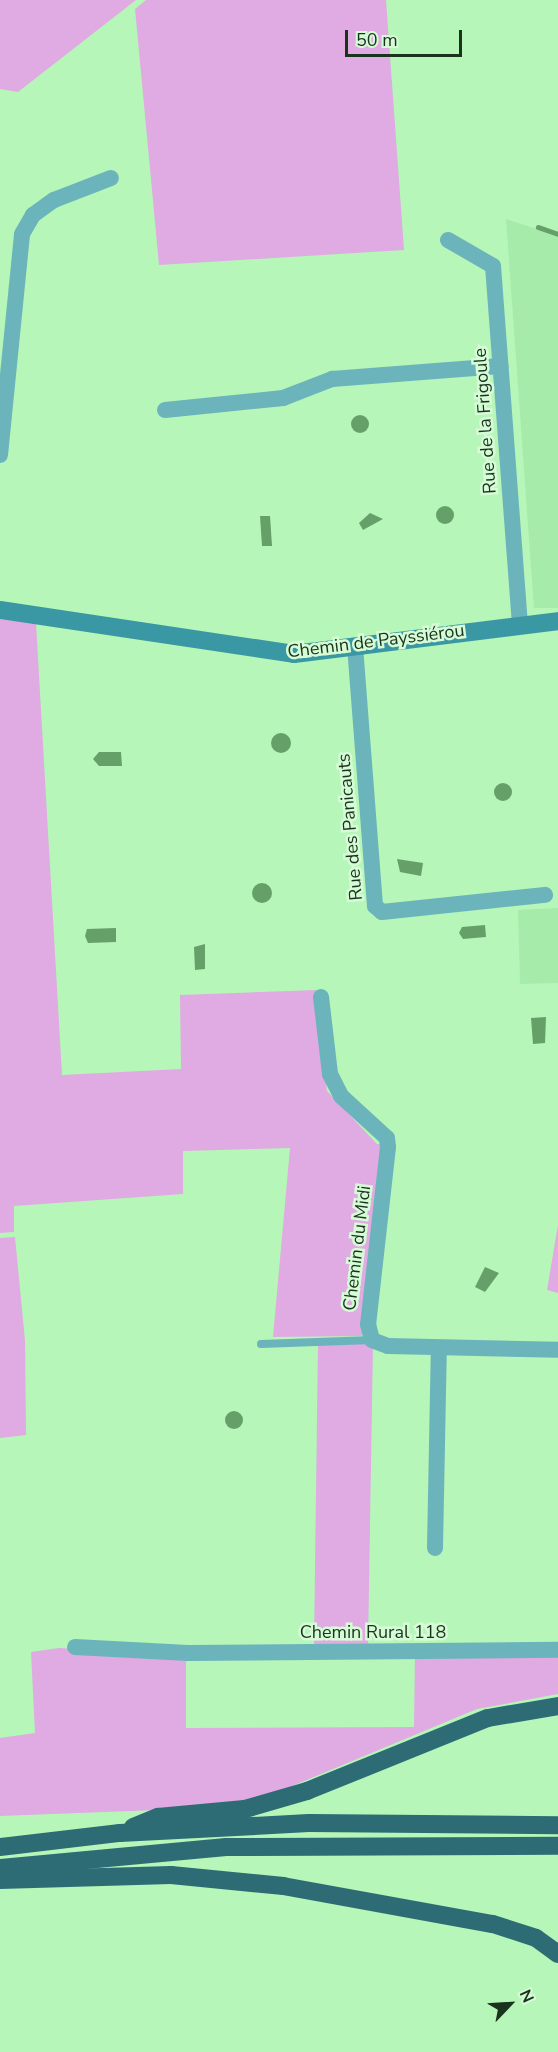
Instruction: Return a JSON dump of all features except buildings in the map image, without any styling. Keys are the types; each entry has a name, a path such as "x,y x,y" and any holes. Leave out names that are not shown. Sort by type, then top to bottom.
{"highway":[{"path":"120,1833 158,1817 245,1809 308,1791 488,1718 558,1706"},
{"path":"0,1847 120,1833 309,1823 558,1825"},
{"path":"0,1868 226,1847 558,1846"},
{"path":"0,1880 171,1875 282,1886 493,1924 536,1938 558,1954"}],"street":[{"path":"0,455 22,234 33,215 54,200 111,178"},
{"name":"Rue de la Frigoule","path":"448,240 493,266 520,623"},
{"path":"165,410 283,398 332,379 501,366"},
{"name":"Chemin de Payssiérou","path":"0,610 124,628 248,651 294,654 520,623 558,621"},
{"name":"Rue des Panicauts","path":"355,646 375,906 382,912 544,895"},
{"name":"Chemin du Midi","path":"321,997 330,1074 341,1096 387,1138 368,1324 372,1340"},
{"path":"372,1340 388,1346 558,1350"},
{"path":"435,1548 439,1348"},
{"name":"Chemin Rural 118","path":"75,1647 188,1653 558,1650"}],"lane":[{"path":"261,1344 372,1340"}],"shaded area":[{"path":"0,0 136,0 18,92 0,89"},
{"path":"146,0 386,0 404,250 159,265 135,9"},
{"path":"506,219 558,236 558,608 534,608"},
{"path":"356,415 364,415 369,420 367,431 356,433 351,428 351,420"},
{"path":"445,506 451,509 454,515 451,521 445,524 439,521 436,515 439,509"},
{"path":"370,513 383,519 363,530 359,523"},
{"path":"260,516 270,516 272,546 262,546"},
{"path":"0,619 36,623 62,1075 181,1069 180,995 316,990 327,1091 377,1144 385,1144 362,1336 273,1337 290,1148 183,1151 183,1194 14,1206 14,1232 0,1233"},
{"path":"281,733 288,736 291,743 288,750 281,753 274,750 271,743 274,736"},
{"path":"99,752 121,752 122,766 99,766 93,759"},
{"path":"503,783 509,786 512,792 509,798 503,801 497,798 494,792 497,786"},
{"path":"397,859 423,863 421,876 400,872"},
{"path":"262,883 269,886 272,893 269,900 262,903 255,900 252,893 255,886"},
{"path":"558,908 558,983 520,984 518,910"},
{"path":"485,925 486,937 463,939 459,933 462,927"},
{"path":"116,928 116,942 88,943 85,936 87,929"},
{"path":"205,944 205,969 195,970 194,947"},
{"path":"546,1017 545,1043 533,1044 531,1018"},
{"path":"558,1225 558,1293 547,1290"},
{"path":"15,1237 25,1341 26,1435 0,1438 0,1238"},
{"path":"485,1267 499,1273 485,1292 475,1287"},
{"path":"318,1342 373,1342 368,1645 314,1645"},
{"path":"230,1411 238,1411 243,1416 241,1427 230,1429 225,1424 225,1416"},
{"path":"59,1648 186,1656 186,1728 414,1727 415,1655 558,1654 558,1694 477,1709 261,1799 184,1809 0,1816 0,1738 35,1733 31,1652"}],"waterway":[{"path":"538,227 558,234"}]}
